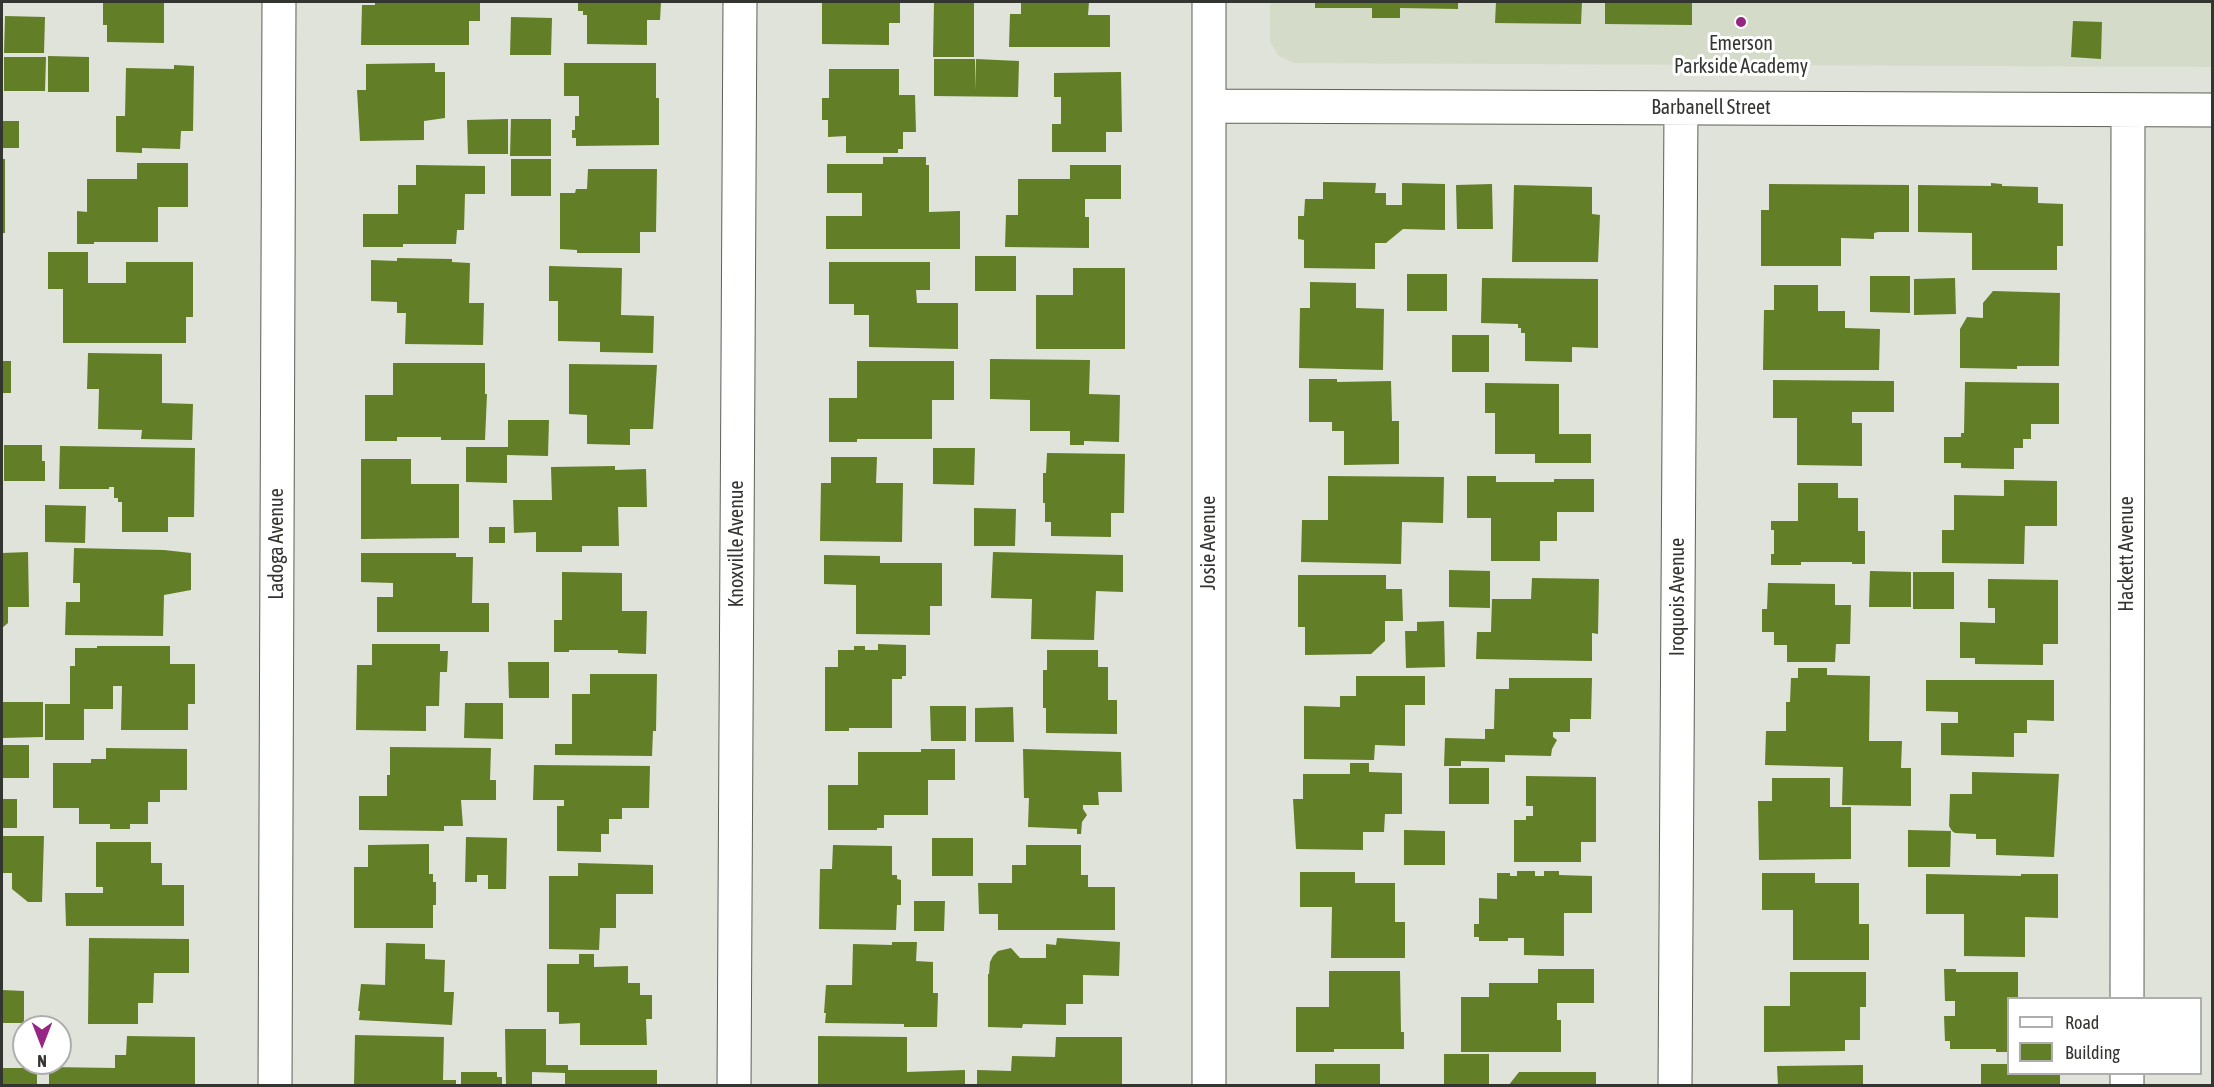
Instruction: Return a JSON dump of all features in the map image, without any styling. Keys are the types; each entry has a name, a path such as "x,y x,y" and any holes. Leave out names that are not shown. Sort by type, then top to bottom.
{"street":[{"name":"Ladoga Avenue","path":"274,1086 279,2"},
{"name":"Knoxville Avenue","path":"734,1086 740,2"},
{"name":"Josie Avenue","path":"1209,2 1209,1086"},
{"name":"Barbanell Street","path":"1209,106 2212,110"},
{"name":"Iroquois Avenue","path":"1676,1086 1681,108"},
{"name":"Hackett Avenue","path":"2127,997 2128,110"}],"shaded area":[{"name":"Emerson Parkside Academy","path":"1270,2 2212,2 2212,67 1294,63 1279,56 1270,42"}],"building":[{"path":"103,2 164,2 164,43 107,42 107,25 103,25"},
{"path":"375,2 480,2 480,21 469,21 469,45 361,45 362,5 375,5"},
{"path":"578,2 661,2 660,20 647,20 647,45 587,44 587,15 583,15 583,11 578,11"},
{"path":"822,2 900,2 900,23 889,23 889,45 822,44"},
{"path":"934,2 974,2 974,57 933,57"},
{"path":"1021,2 1089,2 1088,15 1110,15 1110,47 1009,47 1010,14 1021,14"},
{"path":"1315,2 1458,2 1458,9 1400,8 1400,18 1372,18 1372,8 1315,8"},
{"path":"1496,2 1582,2 1581,24 1495,23"},
{"path":"1605,2 1692,2 1692,25 1605,24"},
{"path":"5,16 45,17 44,53 4,53"},
{"path":"511,17 552,18 551,55 510,55"},
{"path":"2073,21 2102,22 2101,59 2071,57"},
{"path":"48,56 89,57 89,92 48,92"},
{"path":"4,57 46,57 45,91 4,91"},
{"path":"934,59 975,59 975,91 976,59 1019,61 1018,97 934,96"},
{"path":"435,63 435,72 445,72 445,118 424,121 424,140 360,141 357,90 366,90 366,64"},
{"path":"564,63 656,63 659,145 576,146 576,138 572,138 572,130 575,130 575,116 579,116 579,96 564,96"},
{"path":"174,65 194,66 193,131 181,131 180,149 142,148 142,153 116,152 116,116 125,116 126,68 174,69"},
{"path":"829,69 899,69 899,95 915,95 916,132 903,132 903,149 898,149 898,153 846,153 846,136 828,137 828,120 822,120 822,98 829,98"},
{"path":"1121,72 1122,132 1106,132 1106,152 1052,152 1052,124 1061,124 1061,97 1054,97 1054,73"},
{"path":"508,119 508,154 468,154 467,120"},
{"path":"511,119 551,119 551,156 510,156"},
{"path":"2,121 19,121 19,148 2,148"},
{"path":"883,157 926,157 926,165 929,165 929,212 960,211 960,249 826,249 826,216 862,216 862,193 827,193 827,164 883,164"},
{"path":"2,159 5,159 5,233 2,233"},
{"path":"511,159 551,159 551,196 511,196"},
{"path":"137,163 188,163 188,207 158,207 158,242 77,244 77,211 87,212 87,179 137,179"},
{"path":"416,165 485,166 485,194 465,194 464,230 457,230 456,244 363,247 363,214 398,214 398,185 416,185"},
{"path":"1070,165 1121,165 1121,199 1085,199 1085,217 1089,217 1089,248 1005,247 1006,215 1018,215 1018,179 1070,179"},
{"path":"588,169 657,169 656,232 640,232 640,253 577,253 577,250 560,249 560,193 575,193 576,189 587,189"},
{"path":"1323,182 1376,183 1375,193 1386,193 1386,205 1402,205 1402,183 1445,184 1445,230 1403,229 1386,243 1375,243 1375,269 1304,268 1304,240 1298,239 1298,216 1304,216 1305,199 1323,199"},
{"path":"1991,183 2002,184 2002,186 2038,187 2038,203 2063,204 2063,246 2057,246 2057,270 1972,270 1972,233 1918,232 1918,185 1991,186"},
{"path":"1492,184 1493,229 1457,229 1456,185"},
{"path":"1769,184 1909,185 1909,232 1878,232 1874,233 1874,239 1841,238 1841,266 1761,266 1761,210 1769,210"},
{"path":"1514,185 1592,187 1592,214 1600,215 1598,262 1512,262"},
{"path":"48,252 88,252 88,283 126,283 126,262 193,262 193,317 186,317 186,343 63,343 63,289 48,289"},
{"path":"975,256 1016,256 1016,291 975,291"},
{"path":"397,258 452,259 452,262 470,263 469,303 484,303 483,345 405,344 406,313 397,313 397,302 371,301 371,260 397,261"},
{"path":"829,262 930,262 930,290 916,290 917,303 958,303 958,349 869,347 869,315 854,315 854,304 829,304"},
{"path":"549,266 622,268 621,315 654,316 653,353 600,352 600,342 558,341 558,301 549,301"},
{"path":"1073,268 1125,268 1125,349 1036,349 1036,295 1073,295"},
{"path":"1407,274 1447,274 1447,311 1407,311"},
{"path":"1870,276 1910,276 1910,313 1870,312"},
{"path":"1482,278 1598,279 1598,348 1572,347 1572,362 1525,361 1525,333 1521,333 1518,324 1481,323"},
{"path":"1955,278 1956,314 1914,315 1914,279"},
{"path":"1310,282 1356,283 1356,308 1384,309 1383,370 1299,368 1300,308 1310,308"},
{"path":"1774,285 1818,285 1818,311 1845,311 1845,328 1880,329 1879,370 1763,370 1764,310 1774,310"},
{"path":"1993,291 2060,293 2059,366 2017,366 2017,369 1960,368 1960,329 1967,317 1983,318 1983,303"},
{"path":"1452,335 1489,335 1489,372 1452,372"},
{"path":"88,353 162,354 162,403 193,404 192,440 141,439 142,430 98,429 99,389 87,389"},
{"path":"990,359 1090,360 1089,394 1120,395 1119,442 1084,441 1084,445 1070,445 1070,431 1030,431 1030,400 990,399"},
{"path":"2,361 11,361 11,393 2,393"},
{"path":"857,361 954,361 954,400 932,400 932,439 857,439 857,442 829,442 829,398 857,398"},
{"path":"393,363 485,363 485,394 487,394 485,440 397,437 397,441 365,441 365,395 393,395"},
{"path":"569,364 657,365 653,429 630,429 630,445 587,444 587,415 569,414"},
{"path":"1309,379 1337,379 1337,382 1391,381 1392,421 1399,421 1399,464 1344,465 1344,431 1332,431 1332,422 1309,422"},
{"path":"1773,380 1894,381 1894,412 1852,412 1852,423 1862,423 1862,466 1797,465 1797,418 1773,418"},
{"path":"1965,382 2059,383 2059,424 2031,424 2031,439 2023,439 2023,448 2014,448 2014,469 1961,468 1961,463 1944,463 1944,437 1961,437 1961,433 1964,433"},
{"path":"1485,383 1559,384 1559,434 1591,434 1591,463 1535,463 1535,454 1495,454 1495,413 1485,413"},
{"path":"508,420 549,420 548,456 507,455 507,483 466,482 466,447 508,447"},
{"path":"4,445 42,445 45,481 4,481"},
{"path":"60,446 195,448 194,517 168,517 168,532 122,532 122,502 114,498 114,487 109,487 109,489 59,489"},
{"path":"933,448 975,448 974,485 933,484"},
{"path":"1047,453 1125,454 1124,513 1111,513 1111,537 1051,536 1051,522 1045,522 1045,503 1043,503 1043,473 1046,473"},
{"path":"831,457 877,457 876,483 903,483 902,542 820,541 821,483 831,483"},
{"path":"361,459 411,459 411,484 459,484 459,538 361,539"},
{"path":"615,466 615,470 646,469 647,507 618,507 619,546 582,546 582,552 536,552 536,532 514,533 513,500 552,500 551,467"},
{"path":"1328,476 1444,477 1443,523 1402,522 1401,564 1301,562 1302,520 1328,520"},
{"path":"1467,476 1496,476 1496,482 1594,479 1594,512 1557,512 1557,541 1540,541 1540,561 1491,561 1491,518 1467,518"},
{"path":"2004,480 2057,481 2057,526 2025,526 2024,564 1942,563 1942,530 1954,530 1954,495 2004,496"},
{"path":"1798,483 1838,483 1838,498 1858,498 1858,531 1865,531 1865,564 1801,562 1801,565 1771,565 1771,554 1774,554 1774,530 1771,530 1771,521 1798,521"},
{"path":"45,505 86,506 85,543 45,542"},
{"path":"974,508 1016,509 1015,546 974,546"},
{"path":"489,527 505,527 505,543 489,543"},
{"path":"74,548 164,550 191,553 191,590 164,595 163,636 65,635 66,602 80,602 80,583 73,583"},
{"path":"28,552 29,607 8,607 8,623 2,628 2,553"},
{"path":"993,552 1123,555 1123,592 1096,591 1094,640 1031,639 1032,599 991,598"},
{"path":"361,553 456,553 456,557 473,557 472,603 489,603 489,632 377,632 377,597 393,597 393,583 361,582"},
{"path":"824,555 880,556 880,563 942,563 942,606 930,606 930,635 856,634 856,585 824,584"},
{"path":"1449,570 1490,571 1490,608 1449,607"},
{"path":"1870,571 1911,572 1911,607 1869,607"},
{"path":"562,572 622,573 622,611 647,611 646,654 618,653 618,650 554,652 554,620 562,620"},
{"path":"1913,572 1954,572 1954,609 1913,609"},
{"path":"1298,575 1386,575 1386,589 1402,589 1403,621 1385,621 1385,641 1371,654 1305,655 1305,627 1298,627"},
{"path":"1532,578 1599,579 1598,634 1592,633 1592,661 1476,659 1477,632 1491,632 1492,599 1531,599"},
{"path":"1988,579 2058,580 2058,644 2043,644 2043,665 1975,664 1975,658 1960,658 1960,622 1995,623 1995,608 1988,608"},
{"path":"1768,583 1835,584 1835,605 1851,605 1850,644 1836,644 1835,662 1787,662 1787,645 1774,645 1774,632 1762,632 1762,609 1767,609"},
{"path":"1444,621 1445,667 1406,668 1405,631 1417,631 1417,622"},
{"path":"372,644 440,644 440,651 448,651 447,672 440,672 439,706 426,706 426,731 356,730 357,665 372,665"},
{"path":"878,644 906,645 906,676 902,676 902,679 892,679 892,728 849,728 849,731 825,731 825,667 838,667 838,650 854,650 854,646 865,646 865,650 878,650"},
{"path":"97,646 170,646 170,664 195,664 195,704 188,704 188,730 121,730 122,686 113,686 113,709 84,709 84,740 45,740 45,704 70,704 70,666 75,666 75,648 97,648"},
{"path":"1047,650 1098,650 1098,667 1108,667 1108,700 1117,700 1117,734 1046,733 1046,708 1043,708 1043,670 1047,670"},
{"path":"508,662 549,662 549,698 509,698"},
{"path":"1798,668 1827,668 1827,675 1870,676 1869,741 1902,741 1901,768 1911,768 1911,806 1842,805 1843,767 1765,765 1766,731 1786,731 1786,702 1790,702 1791,678 1798,678"},
{"path":"590,674 657,674 656,731 653,731 652,756 555,755 555,744 572,744 572,694 590,694"},
{"path":"1356,676 1425,676 1425,705 1405,705 1405,746 1375,745 1374,760 1304,759 1304,706 1340,707 1340,696 1356,696"},
{"path":"1509,678 1592,678 1591,719 1570,719 1570,732 1553,732 1553,737 1557,740 1551,756 1505,755 1505,762 1461,761 1461,766 1444,766 1445,738 1485,739 1485,729 1494,729 1495,689 1509,689"},
{"path":"1926,680 2054,680 2054,721 2027,720 2027,733 2014,733 2014,757 1941,755 1941,723 1958,723 1958,712 1926,711"},
{"path":"3,702 43,702 43,737 3,738"},
{"path":"465,703 503,703 503,739 464,738"},
{"path":"930,706 966,706 966,741 931,741"},
{"path":"1013,707 1014,742 975,742 975,708"},
{"path":"2,745 29,745 29,778 2,778"},
{"path":"390,747 491,748 490,780 496,780 496,800 461,800 463,826 444,826 444,831 359,830 359,796 387,796"},
{"path":"106,748 187,749 187,790 160,790 160,802 148,802 148,824 130,824 130,829 110,829 110,824 79,824 79,808 53,808 53,763 91,763 91,759 106,759"},
{"path":"921,749 955,749 955,780 928,780 928,815 884,815 884,828 877,828 877,830 828,830 828,785 858,785 858,752 921,752"},
{"path":"1023,749 1121,752 1122,792 1098,792 1099,805 1083,805 1087,815 1082,822 1081,834 1077,834 1077,829 1028,827 1029,798 1024,798"},
{"path":"1350,763 1369,763 1369,772 1402,773 1402,814 1385,814 1384,832 1363,832 1363,850 1296,849 1293,799 1303,799 1303,774 1350,774"},
{"path":"534,765 650,766 649,808 622,808 622,819 609,819 609,834 601,834 601,852 557,851 557,806 564,806 564,800 533,800"},
{"path":"1449,768 1489,768 1489,804 1449,804"},
{"path":"1972,772 2059,774 2054,857 1996,855 1996,839 1976,839 1976,834 1952,831 1949,826 1950,794 1972,794"},
{"path":"1526,776 1596,777 1596,842 1581,842 1581,862 1514,862 1514,820 1526,820 1526,816 1533,816 1533,806 1526,806"},
{"path":"1772,778 1830,778 1830,807 1851,807 1851,859 1759,860 1758,801 1772,801"},
{"path":"2,799 17,799 17,828 2,828"},
{"path":"1404,830 1445,831 1445,865 1404,865"},
{"path":"1908,830 1951,831 1950,867 1908,867"},
{"path":"2,836 44,836 42,902 28,902 12,889 12,873 2,873"},
{"path":"466,837 507,838 506,889 488,889 488,875 477,875 477,882 465,882"},
{"path":"932,838 973,838 973,876 932,876"},
{"path":"96,842 151,842 151,863 162,863 162,885 184,885 184,926 66,926 65,893 103,893 103,887 96,887"},
{"path":"429,844 429,874 433,874 433,882 436,882 433,928 354,928 354,867 368,867 368,845"},
{"path":"833,845 892,846 892,875 897,875 897,879 901,880 901,905 897,905 896,930 819,929 820,869 832,869"},
{"path":"1026,845 1081,845 1081,875 1088,875 1088,887 1115,887 1115,930 998,930 998,914 979,914 978,883 1012,883 1012,865 1026,865"},
{"path":"578,863 653,865 653,894 616,894 616,928 600,928 599,950 549,949 549,876 578,876"},
{"path":"1517,871 1535,871 1535,876 1544,876 1544,871 1559,871 1559,875 1592,876 1592,913 1564,913 1564,956 1524,955 1524,938 1508,938 1508,941 1479,941 1479,937 1474,937 1474,924 1479,924 1479,898 1497,899 1497,873 1510,873 1510,876 1517,876"},
{"path":"1300,872 1355,872 1355,883 1395,883 1395,922 1405,922 1405,958 1331,958 1332,907 1300,907"},
{"path":"1762,873 1815,873 1815,883 1859,883 1859,924 1869,924 1869,960 1793,960 1793,910 1762,910"},
{"path":"1926,874 2021,876 2021,874 2058,874 2058,918 2025,917 2025,957 1964,956 1964,914 1926,914"},
{"path":"914,901 945,901 944,931 914,931"},
{"path":"89,938 189,939 189,973 154,973 153,1003 138,1003 138,1024 88,1024"},
{"path":"1057,938 1120,942 1119,976 1083,975 1083,1004 1066,1004 1066,1025 1023,1024 1022,1028 988,1027 988,974 993,956 998,951 1011,948 1020,958 1046,958 1046,944 1056,945"},
{"path":"892,942 917,942 916,961 933,962 933,993 938,993 937,1027 904,1027 904,1024 825,1023 826,985 852,985 853,944 892,945"},
{"path":"386,943 425,944 425,959 445,960 444,992 454,992 452,1025 359,1020 361,984 385,985"},
{"path":"579,954 594,954 594,967 628,966 628,983 640,983 640,995 652,995 652,1019 646,1019 647,1045 580,1045 580,1023 559,1024 559,1012 547,1012 547,964 579,964"},
{"path":"1538,969 1594,969 1594,1003 1557,1003 1557,1020 1561,1020 1561,1052 1461,1052 1461,997 1489,997 1489,983 1538,983"},
{"path":"1944,969 1956,969 1956,972 2018,972 2018,997 2007,997 2007,1052 1996,1052 1996,1049 1950,1049 1950,1041 1945,1041 1944,1016 1955,1016 1955,1001 1945,1001"},
{"path":"1329,971 1400,971 1401,1032 1404,1032 1404,1049 1334,1049 1334,1052 1296,1052 1296,1007 1329,1007"},
{"path":"1790,972 1866,972 1866,1007 1860,1007 1860,1040 1845,1040 1845,1051 1764,1052 1764,1006 1790,1006"},
{"path":"2,990 24,991 24,1015 12,1015 12,1023 2,1023"},
{"path":"505,1029 546,1029 546,1065 568,1065 568,1070 657,1070 657,1086 565,1086 565,1073 532,1072 532,1086 506,1086"},
{"path":"355,1035 444,1037 443,1080 456,1080 456,1086 354,1086"},
{"path":"127,1036 195,1037 195,1086 49,1086 49,1075 72,1075 72,1067 115,1068 115,1055 126,1055"},
{"path":"818,1036 907,1037 907,1072 965,1070 965,1086 818,1086"},
{"path":"1056,1037 1122,1037 1122,1086 977,1086 977,1070 1011,1071 1012,1056 1055,1057"},
{"path":"1444,1054 1489,1054 1489,1086 1444,1086"},
{"path":"1315,1064 1380,1064 1380,1086 1315,1086"},
{"path":"1981,1064 2007,1064 2007,1075 2060,1075 2060,1086 1981,1086"},
{"path":"1863,1065 1863,1086 1778,1086 1777,1066"},
{"path":"2,1068 12,1068 12,1075 37,1075 37,1086 2,1086"},
{"path":"461,1072 497,1072 497,1077 502,1077 502,1086 461,1086"},
{"path":"1519,1072 1596,1072 1596,1086 1508,1086"}],"place":[{"name":"Emerson Parkside Academy","path":"1741,22"}]}
